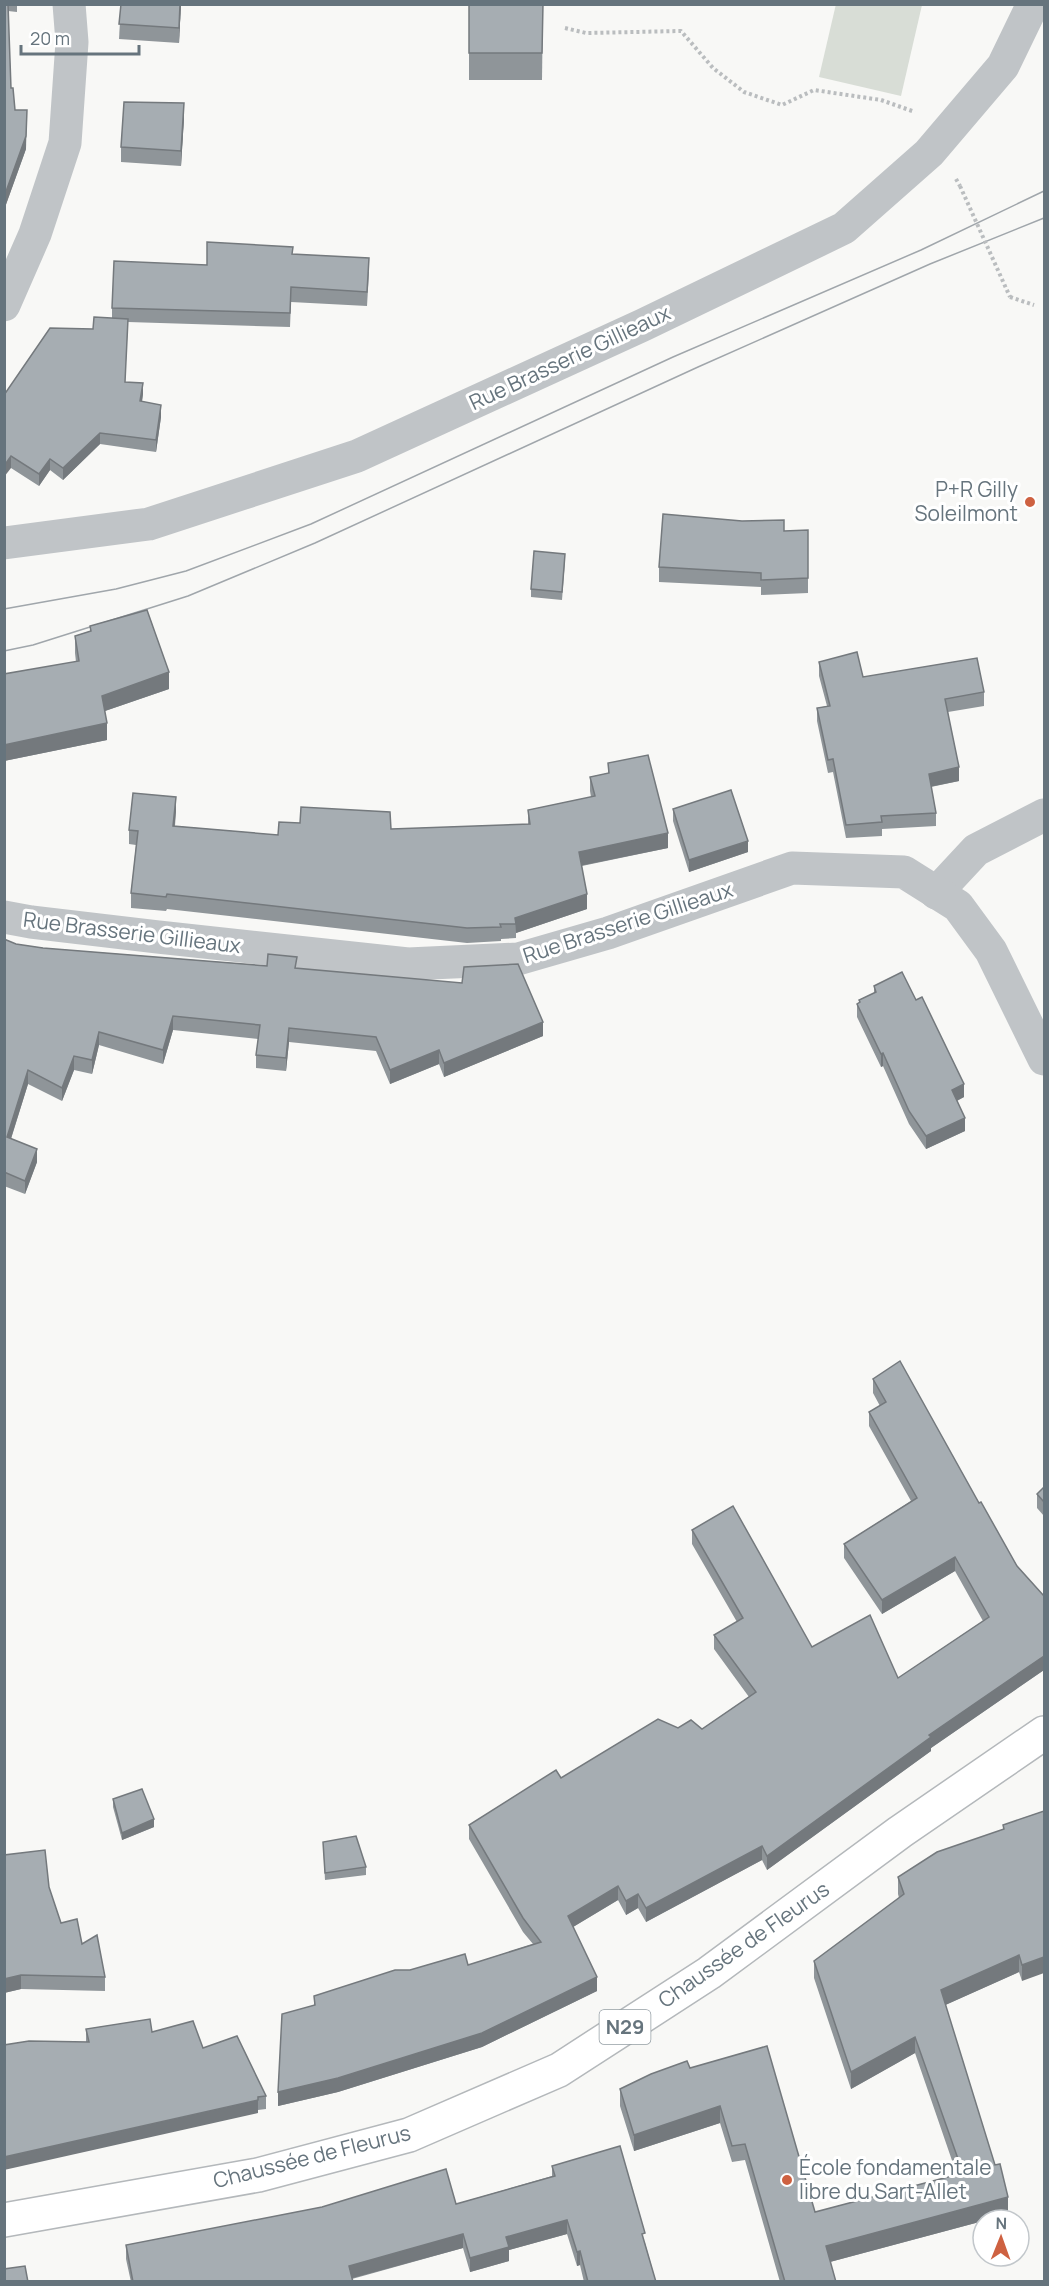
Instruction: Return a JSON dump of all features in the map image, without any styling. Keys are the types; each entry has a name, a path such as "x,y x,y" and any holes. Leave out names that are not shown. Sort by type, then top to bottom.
{"main road":[{"name":"Chaussée de Fleurus","path":"4,2220 258,2175 409,2135 559,2070 709,1973 900,1832 1044,1732"}],"street":[{"path":"4,305 35,234 65,144 72,42 69,4"},
{"name":"Rue Brasserie Gillieaux","path":"4,543 149,524 357,456 643,325 844,228 929,153 1003,66 1034,4"},
{"path":"936,893 976,850 1044,815"},
{"name":"Rue Brasserie Gillieaux","path":"4,917 146,936 408,964 518,959 608,933 792,868 904,872 958,906 991,951 1044,1059"}],"path":[{"path":"565,28 586,33 681,31 713,68 744,92 782,105 814,90 881,100 929,117 938,141"},
{"path":"960,186 1010,297 1034,305"}],"shaded area":[{"path":"836,4 922,5 901,96 819,77"}],"building":[{"path":"4,4 8,4 11,88 13,88 15,110 27,110 26,136 4,197"},
{"path":"121,4 180,4 179,28 119,24"},
{"path":"469,4 543,4 542,53 469,53"},
{"path":"124,102 184,103 181,151 121,147"},
{"path":"207,242 293,247 292,254 369,258 367,292 291,287 290,313 112,308 114,261 207,265"},
{"path":"94,317 128,319 125,382 143,383 140,401 161,405 156,440 100,433 63,468 50,459 39,474 11,456 4,466 4,395 50,328 93,329"},
{"path":"663,514 742,521 784,520 784,531 808,530 808,578 761,580 761,573 659,567"},
{"path":"534,551 565,554 562,592 531,589"},
{"path":"147,610 169,672 102,696 107,723 4,745 4,674 79,661 75,636 91,631 90,626"},
{"path":"857,652 863,677 977,658 984,692 945,699 959,767 929,774 936,813 881,816 882,822 846,825 833,759 828,760 817,708 830,706 819,662"},
{"path":"648,755 668,833 579,852 587,894 515,918 516,924 467,928 167,894 166,897 131,893 138,831 129,830 133,793 176,797 173,826 278,835 279,822 300,823 301,807 390,812 391,829 530,824 528,810 595,796 590,777 609,773 608,763"},
{"path":"731,790 748,841 689,860 673,809"},
{"path":"4,939 16,944 43,948 267,966 268,954 297,957 295,968 462,983 464,967 518,964 543,1022 444,1063 439,1050 390,1070 376,1037 289,1028 286,1058 256,1055 260,1025 173,1016 163,1050 99,1032 92,1060 74,1056 62,1088 28,1070 7,1137 37,1149 25,1181 4,1172"},
{"path":"902,972 916,1000 922,997 964,1084 952,1090 965,1118 926,1136 909,1111 883,1053 881,1054 857,1004 859,1000 876,992 874,986"},
{"path":"900,1361 1017,1566 1044,1596 1044,1656 929,1735 931,1737 767,1856 762,1846 646,1908 638,1894 626,1901 618,1886 568,1916 597,1977 482,2033 338,2078 278,2092 282,2014 315,2005 314,1996 395,1970 410,1970 465,1954 468,1965 541,1942 523,1918 469,1825 556,1770 561,1778 658,1719 678,1728 691,1720 702,1729 756,1692 714,1635 743,1618 692,1530 733,1506 812,1647 870,1615 898,1678 989,1617 955,1557 882,1600 844,1544 917,1498 869,1412 886,1402 873,1379"},
{"path":"1044,1487 1044,1502 1037,1494"},
{"path":"142,1789 154,1819 122,1833 113,1799"},
{"path":"1044,1811 1044,1957 1022,1965 1019,1955 941,1990 995,2165 1000,2164 1008,2197 826,2246 836,2282 785,2282 745,2144 732,2146 720,2106 634,2135 620,2089 651,2074 687,2061 690,2068 767,2046 815,2212 963,2173 915,2037 851,2072 814,1961 904,1894 898,1877 937,1852 1004,1829 1003,1825"},
{"path":"356,1836 366,1867 325,1873 323,1842"},
{"path":"45,1850 49,1887 61,1923 77,1919 82,1944 97,1935 105,1977 21,1975 4,1979 4,1855"},
{"path":"150,2019 152,2032 193,2021 203,2048 237,2036 266,2096 258,2097 258,2100 4,2157 4,2045 29,2041 89,2042 86,2029"},
{"path":"620,2146 645,2233 642,2234 656,2282 588,2282 580,2251 577,2252 567,2220 506,2237 509,2247 470,2258 463,2234 349,2266 353,2282 133,2282 126,2245 322,2207 446,2169 456,2204 555,2176 552,2166"},
{"path":"25,2266 28,2282 4,2282 4,2269"}],"tram line":[{"path":"4,609 116,589 186,571 311,524 673,357 921,250 1044,191"},
{"path":"4,651 33,645 188,596 315,543 698,367 930,264 1044,218"}],"place":[{"name":"P+R Gilly Soleilmont","path":"1030,502"},
{"name":"École fondamentale libre du Sart-Allet","path":"787,2180"}]}
